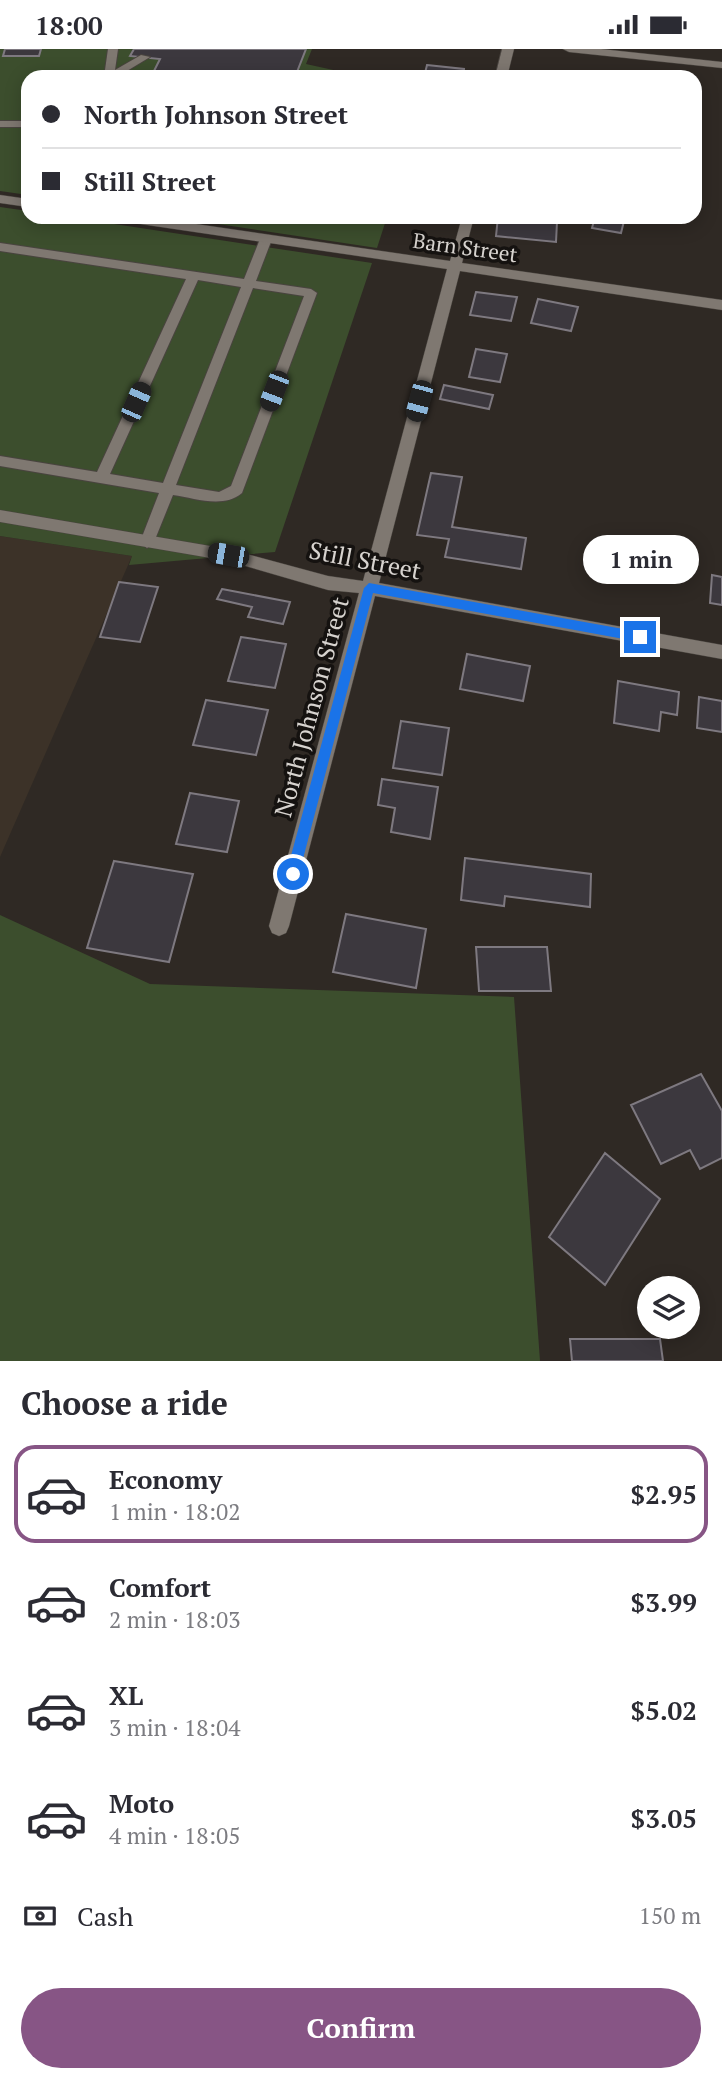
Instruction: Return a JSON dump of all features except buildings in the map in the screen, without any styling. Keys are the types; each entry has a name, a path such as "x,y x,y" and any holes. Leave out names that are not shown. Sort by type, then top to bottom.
{"street":[{"path":"504,70 508,49"},
{"path":"569,49 722,65"},
{"path":"0,199 21,202"},
{"name":"Barn Street","path":"166,224 722,305"},
{"name":"North Johnson Street","path":"279,926 466,224"},
{"name":"Still Street","path":"0,516 228,555 328,583 369,588 722,652"}],"lane":[{"path":"111,70 114,49"},
{"path":"122,70 145,57"},
{"path":"0,124 21,124"},
{"path":"147,542 266,239"},
{"path":"0,247 311,293 237,489 230,495 219,497 0,461"},
{"path":"101,478 194,275"}],"shaded area":[{"path":"0,536 132,556 0,857"}],"green space":[{"path":"0,49 312,49 306,64 333,70 21,70 21,194 0,191"},
{"path":"0,207 21,210 21,224 114,224 372,263 275,552 129,565 132,556 0,536"},
{"path":"218,224 385,224 377,248"},
{"path":"0,915 150,984 514,997 540,1361 0,1361"}],"route":[{"path":"293,874 369,588 640,637"}]}
